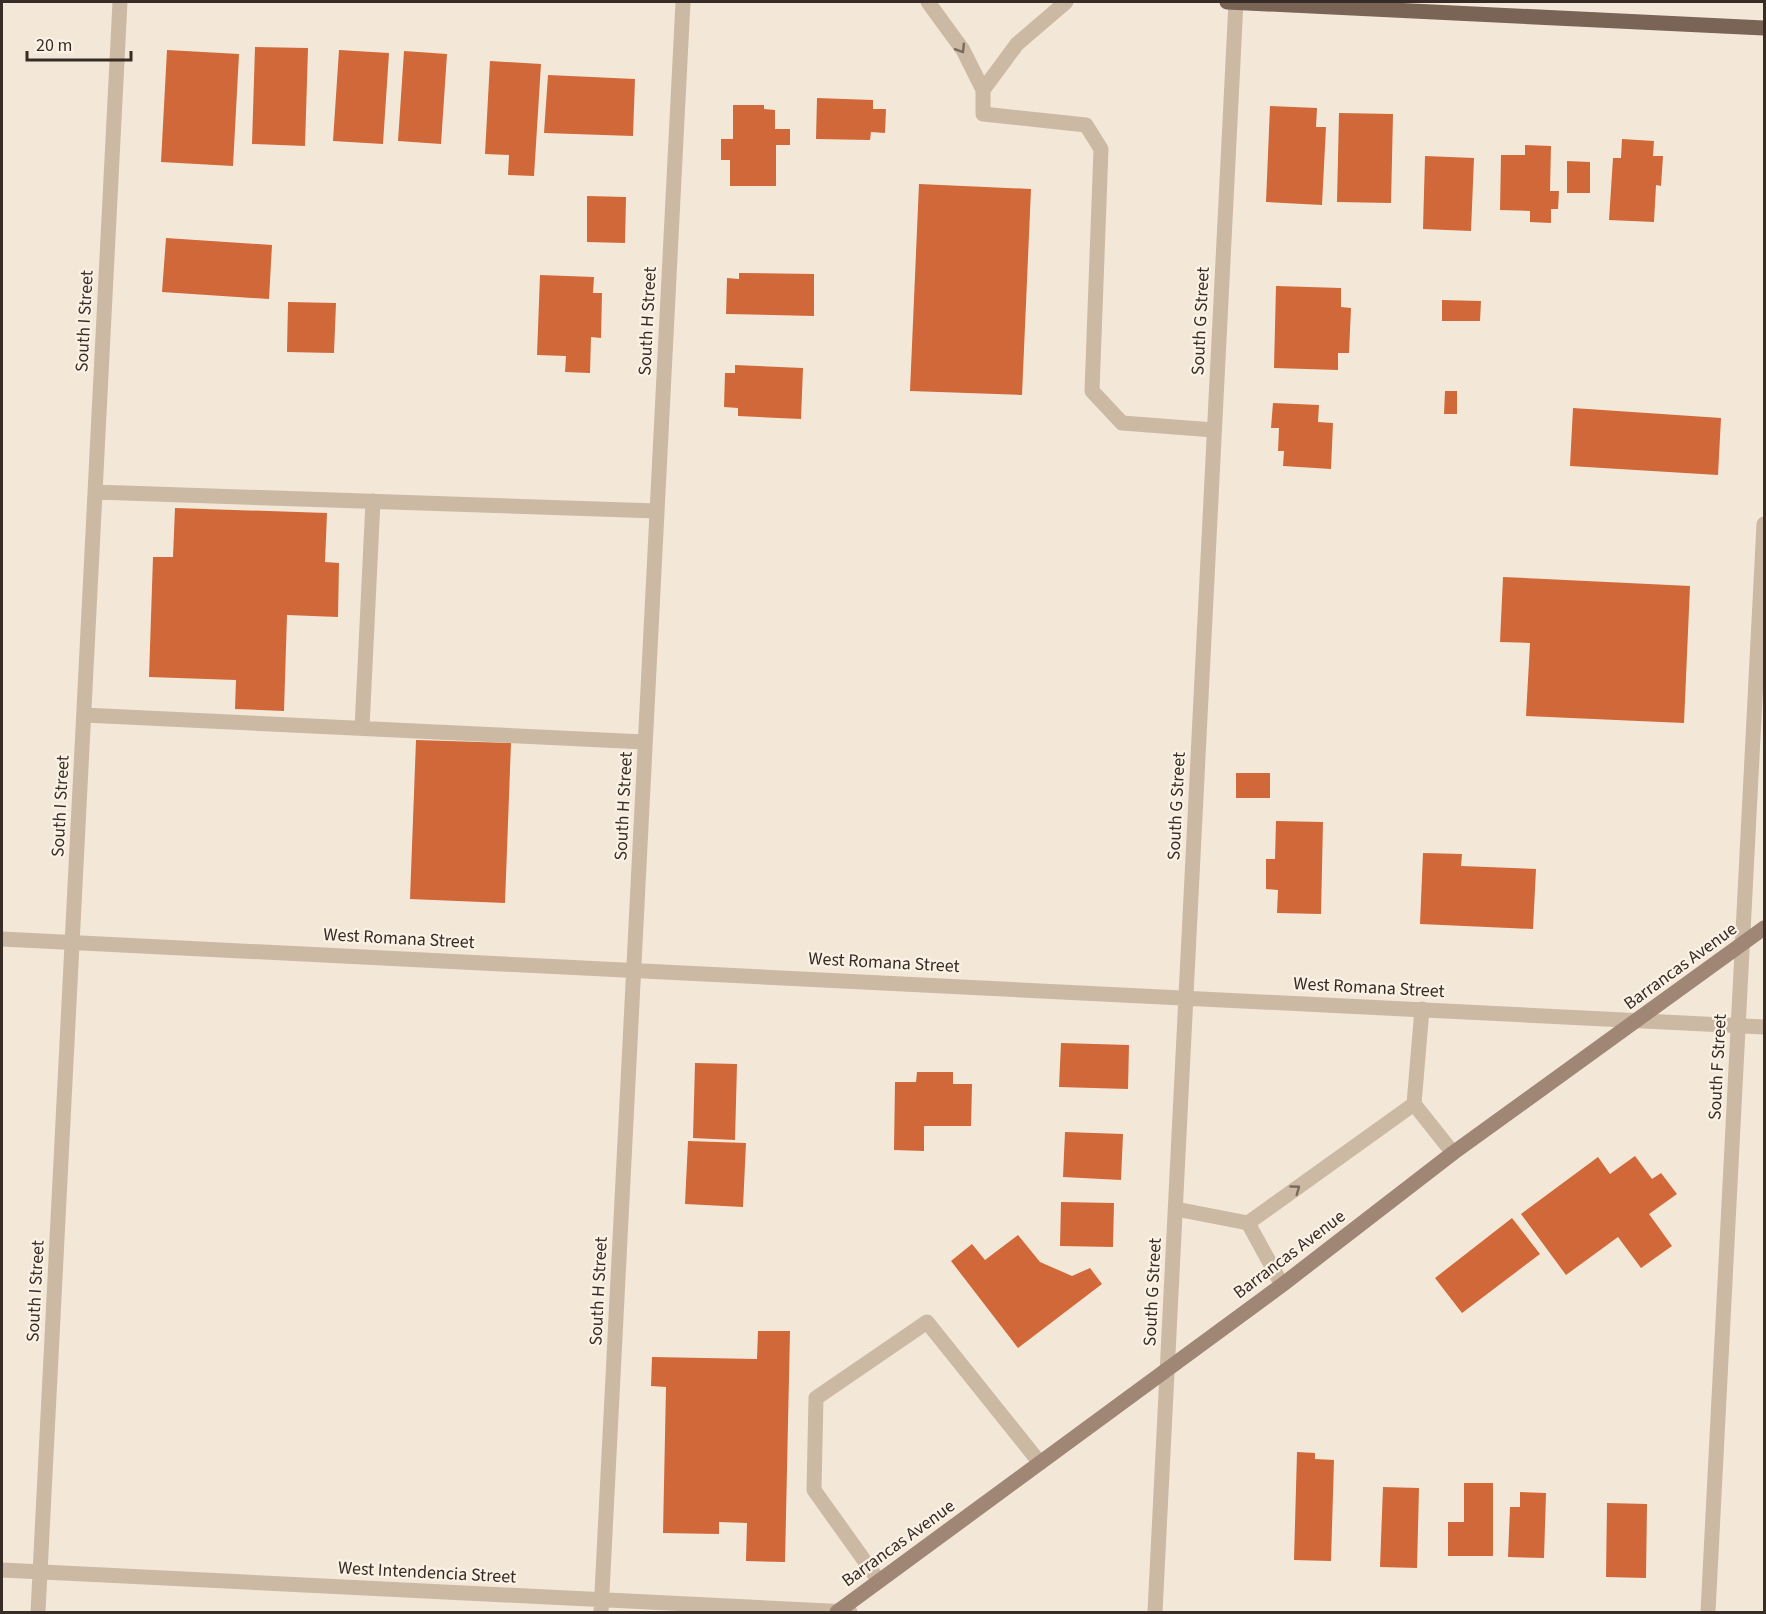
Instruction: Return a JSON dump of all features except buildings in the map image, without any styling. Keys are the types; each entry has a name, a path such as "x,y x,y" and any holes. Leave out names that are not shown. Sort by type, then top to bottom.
{"main road":[{"path":"1227,2 1764,28"},
{"name":"Barrancas Avenue","path":"837,1612 1282,1285 1453,1153 1764,928"}],"street":[{"name":"South I Street","path":"38,1612 120,2"},
{"name":"South H Street","path":"601,1606 683,2"},
{"path":"927,2 963,50 983,90 983,114 1086,125 1101,150 1092,391 1122,423 1214,430"},
{"path":"983,90 1017,44 1066,2"},
{"name":"South G Street","path":"1155,1612 1236,2"},
{"path":"95,492 657,511"},
{"path":"362,728 373,501"},
{"name":"South F Street","path":"1708,1612 1764,524"},
{"path":"84,715 645,742"},
{"name":"West Romana Street","path":"2,939 1764,1027"},
{"path":"1422,1009 1414,1104 1453,1153"},
{"path":"1176,1209 1248,1223 1414,1104"},
{"path":"1248,1223 1282,1285"},
{"path":"879,1581 814,1490 816,1398 927,1322 1040,1463"},
{"name":"West Intendencia Street","path":"2,1570 601,1606 850,1612"}]}
